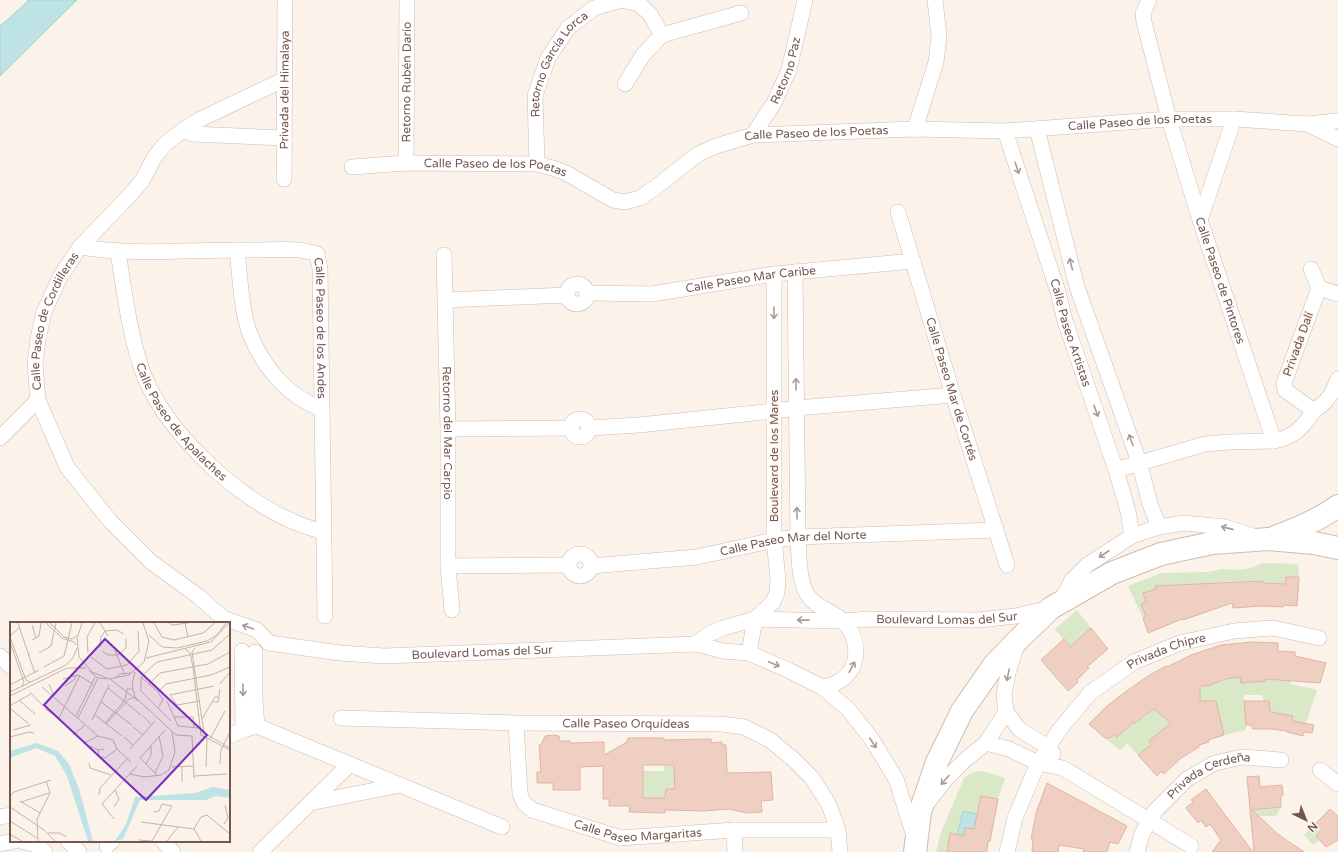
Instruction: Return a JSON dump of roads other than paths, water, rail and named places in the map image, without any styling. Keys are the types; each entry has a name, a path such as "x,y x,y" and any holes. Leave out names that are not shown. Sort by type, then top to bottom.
{"street":[{"name":"Privada del Himalaya","path":"284,179 285,0"},
{"name":"Retorno Rubén Darío","path":"406,163 407,0"},
{"name":"Retorno García Lorca","path":"538,164 535,96 548,58 568,28 594,8 621,0 639,4 650,14 662,35"},
{"name":"Retorno Paz","path":"753,135 774,103 789,70 805,0"},
{"path":"915,129 936,62 939,36 936,0"},
{"name":"Calle Paseo de Pintores","path":"1149,0 1143,12 1144,22 1169,119 1200,220 1274,441"},
{"path":"625,84 643,55 662,35 741,13"},
{"name":"Calle Paseo de Cordilleras","path":"222,621 198,596 151,562 110,521 67,467 38,400 35,364 38,339 44,312 60,277 80,247 142,181 154,158 165,144 183,130 201,119 285,79"},
{"name":"Calle Paseo de los Poetas","path":"352,167 406,163 538,164 566,173 613,200 625,202 640,198 698,154 716,146 753,135 915,129 1005,131 1169,119 1234,119 1307,124"},
{"path":"1200,220 1234,119"},
{"path":"1307,124 1338,121"},
{"path":"1307,124 1338,139"},
{"name":"Calle Paseo Artistas","path":"1037,129 1077,287 1139,462 1150,504 1159,527"},
{"path":"183,130 193,134 284,138"},
{"name":"Calle Paseo Artistas","path":"1005,131 1058,292 1065,321 1116,470 1128,511 1132,536"},
{"name":"Calle Paseo Mar de Cortés","path":"898,212 914,261 953,395 1007,565"},
{"name":"Calle Paseo de los Andes","path":"80,247 118,252 306,250 317,254 320,269 325,616"},
{"path":"237,250 242,301 250,333 258,351 280,383 310,405 322,409"},
{"name":"Calle Paseo de Apalaches","path":"118,252 127,307 141,368 153,394 167,416 197,453 227,481 262,505 292,521 324,532"},
{"name":"Retorno del Mar Carpio","path":"444,255 448,429 448,566 452,610"},
{"name":"Calle Paseo Mar Caribe","path":"446,300 567,295 570,302 578,304 585,301 588,293 652,294 774,274 914,261"},
{"path":"1311,269 1319,288 1338,294"},
{"name":"Boulevard de los Mares","path":"795,272 798,537 800,566 804,588 808,596 814,602 843,621"},
{"name":"Boulevard de los Mares","path":"755,620 773,602 777,592 778,579 774,540 774,274"},
{"path":"1058,292 1077,287"},
{"name":"Privada Dalí","path":"1314,411 1285,390 1284,383 1319,288"},
{"path":"1065,321 1087,315"},
{"path":"1116,470 1139,462 1206,444 1274,441 1285,438 1296,432 1314,411 1325,402 1332,394 1338,379"},
{"path":"448,429 571,428 574,434 580,437 586,434 589,428 639,425 796,408 953,395"},
{"path":"0,438 38,400"},
{"path":"1056,605 1072,580 1087,565 1132,536 1159,527 1184,524 1225,527 1266,539 1299,529 1327,514 1338,506"},
{"name":"Calle Paseo Mar del Norte","path":"448,566 568,565 570,571 575,575 582,576 588,572 591,566 697,557 774,540 798,537 996,530"},
{"path":"916,848 920,812 937,762 962,711 994,665 1020,638 1056,605 1112,573 1161,554 1212,543 1266,539 1314,543 1338,548"},
{"name":"Boulevard Lomas del Sur","path":"696,644 709,634 723,628 755,620 978,620 1016,616 1056,605"},
{"path":"749,654 755,620"},
{"path":"822,687 836,684 846,677 852,670 855,662 857,653 854,637 843,621"},
{"name":"Calle Paseo de Cordilleras","path":"230,623 257,630 269,643"},
{"name":"Privada Chipre","path":"1007,852 1015,818 1038,763 1060,729 1090,693 1134,662 1180,644 1234,631 1273,628 1319,638"},
{"path":"1020,638 1008,673 1004,695 1006,712 1020,730 1048,747 1063,768"},
{"path":"250,728 242,651 269,643"},
{"name":"Boulevard Lomas del Sur","path":"269,643 340,653 384,656 696,644 723,651 749,654 788,670 822,687 848,708 871,738 896,779 916,848"},
{"path":"0,656 10,665"},
{"path":"920,812 946,779 986,742 1006,712"},
{"name":"Calle Paseo Orquídeas","path":"341,718 516,723 722,724 744,727 770,740 793,758 812,778 829,805 838,830 840,852"},
{"name":"Calle Paseo Margaritas","path":"516,723 520,794 524,803 532,810 621,845 734,830 838,830"},
{"path":"230,736 250,728 350,764 502,826"},
{"path":"986,742 1009,749 1038,763 1063,768 1191,846"},
{"name":"Privada Cerdeña","path":"1137,852 1142,834 1155,811 1187,779 1214,763 1242,757 1281,760"},
{"path":"260,852 350,764"},
{"path":"1320,770 1338,784"},
{"path":"310,803 400,785"},
{"path":"0,817 10,815"},
{"path":"734,830 735,852"},
{"path":"0,844 10,842"},
{"path":"26,842 36,845 45,852"},
{"path":"164,842 173,852"}],"water":[{"path":"28,0 77,0 0,76 0,26"},
{"path":"963,811 977,814 974,829 966,828 964,836 957,835"}]}
